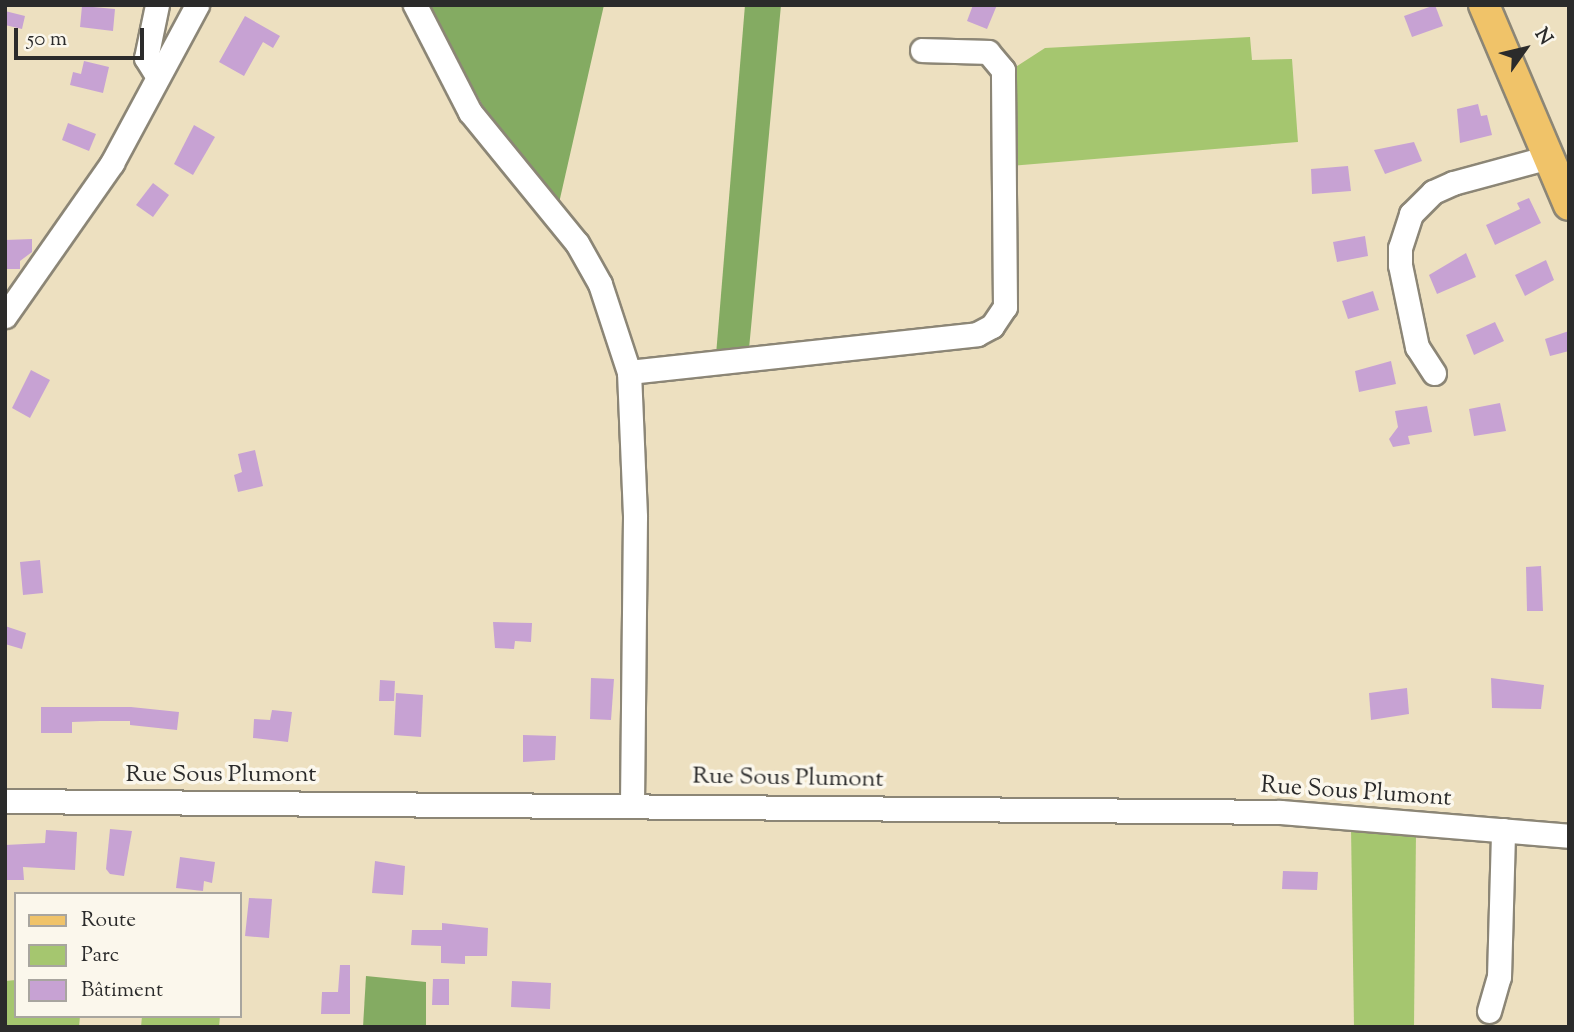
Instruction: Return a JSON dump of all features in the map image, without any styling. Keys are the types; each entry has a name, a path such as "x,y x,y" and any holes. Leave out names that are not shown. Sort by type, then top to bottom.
{"main road":[{"path":"1484,5 1569,205"}],"street":[{"path":"157,5 146,58 158,77"},
{"path":"5,316 112,163 197,5"},
{"path":"415,5 470,112 577,243 600,284 629,372 635,517 632,804"},
{"path":"629,372 977,334 992,326 1006,307 1003,71 988,52 922,50"},
{"path":"1434,373 1417,347 1400,265 1400,248 1411,214 1433,192 1453,183 1549,157"},
{"name":"Rue Sous Plumont","path":"5,801 632,804 1280,812 1569,836"},
{"path":"1489,1012 1499,977 1503,830"}],"green space":[{"path":"428,5 604,5 559,203 492,123"},
{"path":"745,5 781,5 749,349 716,355"},
{"path":"1250,37 1252,60 1292,59 1298,142 1011,166 1011,70 1045,48"},
{"path":"1351,828 1416,833 1414,1027 1354,1027"},
{"path":"366,976 426,982 426,1027 363,1027"},
{"path":"14,980 14,1018 80,1018 79,1027 5,1027 5,981"},
{"path":"142,1018 220,1018 219,1027 141,1027"}],"building":[{"path":"973,5 997,5 987,29 967,21"},
{"path":"1435,5 1443,26 1412,37 1404,16"},
{"path":"82,6 115,9 113,31 80,27"},
{"path":"5,11 25,16 22,29 5,25"},
{"path":"245,16 280,36 273,48 263,42 244,76 219,62"},
{"path":"84,61 109,67 103,93 70,85 73,72 81,74"},
{"path":"1478,104 1481,116 1487,115 1492,135 1460,143 1457,109"},
{"path":"68,123 96,134 89,151 62,140"},
{"path":"194,125 215,137 193,175 174,164"},
{"path":"1414,142 1422,161 1385,174 1374,150"},
{"path":"1348,166 1351,191 1312,194 1311,169"},
{"path":"153,183 169,195 153,217 136,205"},
{"path":"1529,198 1541,223 1495,245 1486,225 1520,209 1517,203"},
{"path":"1365,236 1368,256 1337,262 1333,242"},
{"path":"32,239 32,252 20,261 20,269 5,269 5,240"},
{"path":"1466,253 1476,277 1437,294 1429,275"},
{"path":"1546,260 1554,280 1525,296 1515,275"},
{"path":"1373,291 1379,310 1348,319 1342,301"},
{"path":"1495,322 1504,341 1474,355 1466,335"},
{"path":"1569,331 1569,351 1550,356 1545,339"},
{"path":"1391,361 1396,384 1359,392 1355,371"},
{"path":"31,370 50,380 30,418 12,408"},
{"path":"1500,403 1506,431 1474,436 1469,409"},
{"path":"1427,406 1432,432 1408,436 1410,444 1393,447 1389,439 1398,427 1395,411"},
{"path":"255,450 263,486 238,492 234,475 242,472 238,454"},
{"path":"40,560 43,593 23,595 20,562"},
{"path":"1541,566 1543,611 1527,611 1526,567"},
{"path":"493,622 532,623 531,642 515,641 514,649 495,648"},
{"path":"5,626 26,633 22,649 5,644"},
{"path":"591,678 614,679 611,720 590,719"},
{"path":"1491,678 1544,685 1541,709 1492,708"},
{"path":"380,680 395,681 394,701 379,701"},
{"path":"1407,688 1409,714 1371,720 1369,693"},
{"path":"396,693 423,695 421,737 394,735"},
{"path":"41,707 131,707 179,712 177,730 130,725 130,721 100,721 72,722 72,733 41,733"},
{"path":"272,710 292,712 288,742 253,738 254,719 270,720"},
{"path":"523,735 556,736 555,760 523,762"},
{"path":"110,829 132,831 124,876 110,874 106,869"},
{"path":"46,830 77,832 75,870 23,867 24,880 5,880 5,845 45,843"},
{"path":"180,857 215,862 212,883 204,881 203,891 176,888"},
{"path":"375,861 405,866 403,895 372,893"},
{"path":"1283,871 1318,872 1317,890 1282,889"},
{"path":"249,898 272,899 269,938 245,936"},
{"path":"442,923 488,928 487,956 465,956 465,964 441,963 441,946 411,945 412,930 442,930"},
{"path":"340,965 350,965 350,1014 321,1014 322,992 338,992"},
{"path":"433,979 449,979 449,1005 432,1005"},
{"path":"512,981 551,983 550,1009 511,1007"}]}
